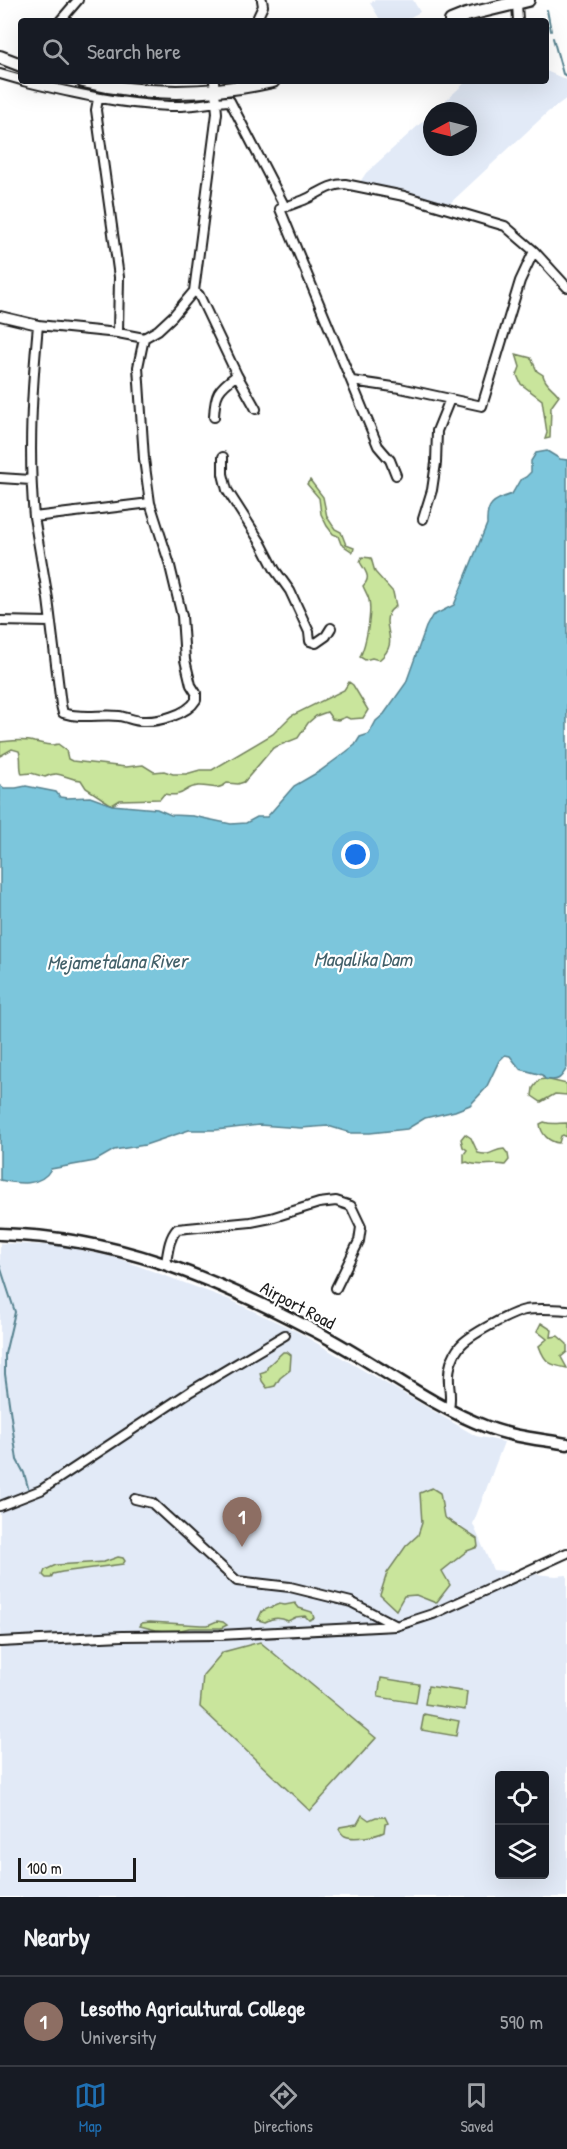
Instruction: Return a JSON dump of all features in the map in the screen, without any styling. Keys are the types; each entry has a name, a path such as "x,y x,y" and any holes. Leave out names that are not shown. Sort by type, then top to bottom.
{"main road":[{"path":"459,18 522,1"},
{"path":"0,57 18,64"},
{"path":"102,84 151,92 215,91 256,84"},
{"name":"Airport Road","path":"0,1234 98,1244 166,1263 237,1292 309,1328 469,1419 516,1436 565,1444"}],"street":[{"path":"63,18 78,0"},
{"path":"257,18 263,6 262,0"},
{"path":"519,18 522,1"},
{"path":"0,74 18,80"},
{"path":"35,84 98,99 171,106 215,91"},
{"path":"215,91 230,102 285,207"},
{"path":"0,316 38,325 144,338 158,330 173,316 194,291 217,113 215,91"},
{"path":"98,99 96,110 119,277 118,333"},
{"path":"396,475 390,460 378,446 280,209 337,184 404,196 505,226 534,251 567,287"},
{"path":"352,381 400,388 482,406 520,281 534,251"},
{"path":"194,291 199,295 210,315 255,409"},
{"path":"38,325 31,410 31,480 34,517 48,599 63,713 79,716 121,716 141,722 165,718 193,705 196,700 196,693 190,685 185,660 182,616 169,562 150,503 144,459 138,367 144,338"},
{"path":"214,417 219,389 237,375"},
{"path":"423,519 433,481 437,431 450,399"},
{"path":"223,458 223,474 227,490 261,543 274,570 290,591 309,632 310,640 316,643 326,636 332,627"},
{"path":"0,478 31,480"},
{"path":"34,517 150,503"},
{"path":"0,621 50,622"},
{"path":"166,1263 168,1248 177,1228 251,1222 271,1218 302,1207 336,1201 351,1206 361,1227 359,1241 336,1288"},
{"path":"449,1408 452,1398 447,1383 452,1360 461,1344 515,1312 542,1309 567,1310"},
{"path":"0,1506 41,1490 191,1391 285,1335"},
{"path":"135,1499 152,1503 237,1581 290,1587 351,1602 396,1626"},
{"path":"0,1642 122,1636 220,1635 396,1626 433,1614 567,1553"}],"shaded area":[{"path":"375,0 413,0 420,12 409,18 379,18 370,3"},
{"path":"549,72 567,80 567,98 548,112 447,206 423,199 404,190 360,182 366,173 423,121 423,156 477,156 477,102 444,102 464,84 549,84"},
{"path":"0,1243 63,1246 117,1258 228,1299 296,1331 476,1436 504,1442 473,1524 493,1570 567,1575 567,1897 0,1897"}],"green space":[{"path":"516,354 531,358 537,371 543,375 559,396 551,407 550,438 545,439 547,433 542,400 521,384 517,375 520,367"},
{"path":"310,480 323,497 327,517 335,529 341,532 346,545 354,548 353,552 341,544 338,536 333,534 327,526 321,514 319,498 307,484"},
{"path":"362,557 371,558 375,572 393,592 396,606 387,619 389,647 379,660 372,658 365,660 360,657 370,613 369,600 363,586 367,577 360,562"},
{"path":"349,682 368,710 363,718 332,719 327,712 316,716 298,738 273,748 244,782 238,784 227,783 216,788 193,787 176,795 164,794 160,799 120,800 112,805 86,788 81,780 59,774 45,777 31,773 22,774 19,751 12,749 0,756 0,742 17,740 48,745 58,744 66,750 68,759 72,761 126,767 143,765 154,772 164,771 173,774 212,770 273,734 291,716 344,690"},
{"path":"545,1079 567,1084 567,1095 555,1094 541,1102 532,1096 533,1088 539,1080"},
{"path":"544,1122 567,1123 567,1137 561,1136 559,1143 549,1139 541,1128 540,1124"},
{"path":"465,1134 471,1138 478,1153 486,1154 504,1149 509,1160 505,1165 464,1163 464,1154 467,1150 463,1147 461,1139"},
{"path":"541,1323 552,1330 551,1337 558,1336 567,1344 567,1352 561,1357 567,1368 546,1360 539,1346 547,1339 537,1331"},
{"path":"283,1352 291,1355 290,1370 280,1378 275,1386 267,1388 260,1373 266,1371 268,1366"},
{"path":"432,1488 440,1493 444,1517 477,1539 478,1547 467,1551 442,1571 450,1585 436,1603 416,1595 404,1596 396,1610 380,1595 387,1573 406,1546 418,1535 422,1523 420,1493"},
{"path":"118,1557 123,1558 125,1561 123,1564 62,1572 53,1574 51,1578 43,1575 45,1570 56,1565 104,1562"},
{"path":"295,1603 299,1608 312,1612 314,1618 309,1620 305,1616 288,1621 276,1618 265,1622 258,1620 262,1611 279,1604"},
{"path":"217,1621 227,1625 221,1628 189,1628 173,1632 140,1626 142,1623 150,1622 208,1625"},
{"path":"260,1642 376,1738 310,1811 200,1707 203,1675 223,1652"},
{"path":"381,1678 419,1684 416,1703 378,1697"},
{"path":"428,1686 467,1692 465,1710 425,1704"},
{"path":"424,1714 459,1721 456,1736 421,1730"},
{"path":"362,1815 369,1820 385,1817 388,1823 385,1824 384,1832 359,1838 343,1835 340,1827 357,1824"}],"water":[{"name":"Maqalika Dam","path":"547,451 560,459 567,460 567,1068 563,1074 557,1079 545,1079 542,1075 520,1069 510,1056 505,1055 499,1061 486,1088 470,1105 425,1118 407,1129 351,1133 328,1126 301,1128 259,1125 216,1130 189,1130 145,1145 114,1150 95,1161 51,1169 41,1179 28,1183 0,1180 0,785 4,788 26,786 56,792 60,797 90,797 112,805 157,809 171,815 193,816 231,824 246,823 257,817 267,817 294,786 346,752 355,745 360,737 369,734 376,721 384,714 406,683 432,616 454,605 487,524 489,507 500,498 512,494 520,480 531,472 531,461 536,453"}],"waterway":[{"path":"547,10 549,18"},
{"path":"549,20 551,31"},
{"path":"553,38 563,74 567,76"},
{"path":"0,1266 15,1312 5,1354 5,1374 17,1460 24,1473 29,1491"}],"place":[{"name":"Lesotho Agricultural College","path":"242,1547"}],"water label":[{"name":"Mejametalana River","path":"117,961"}]}
